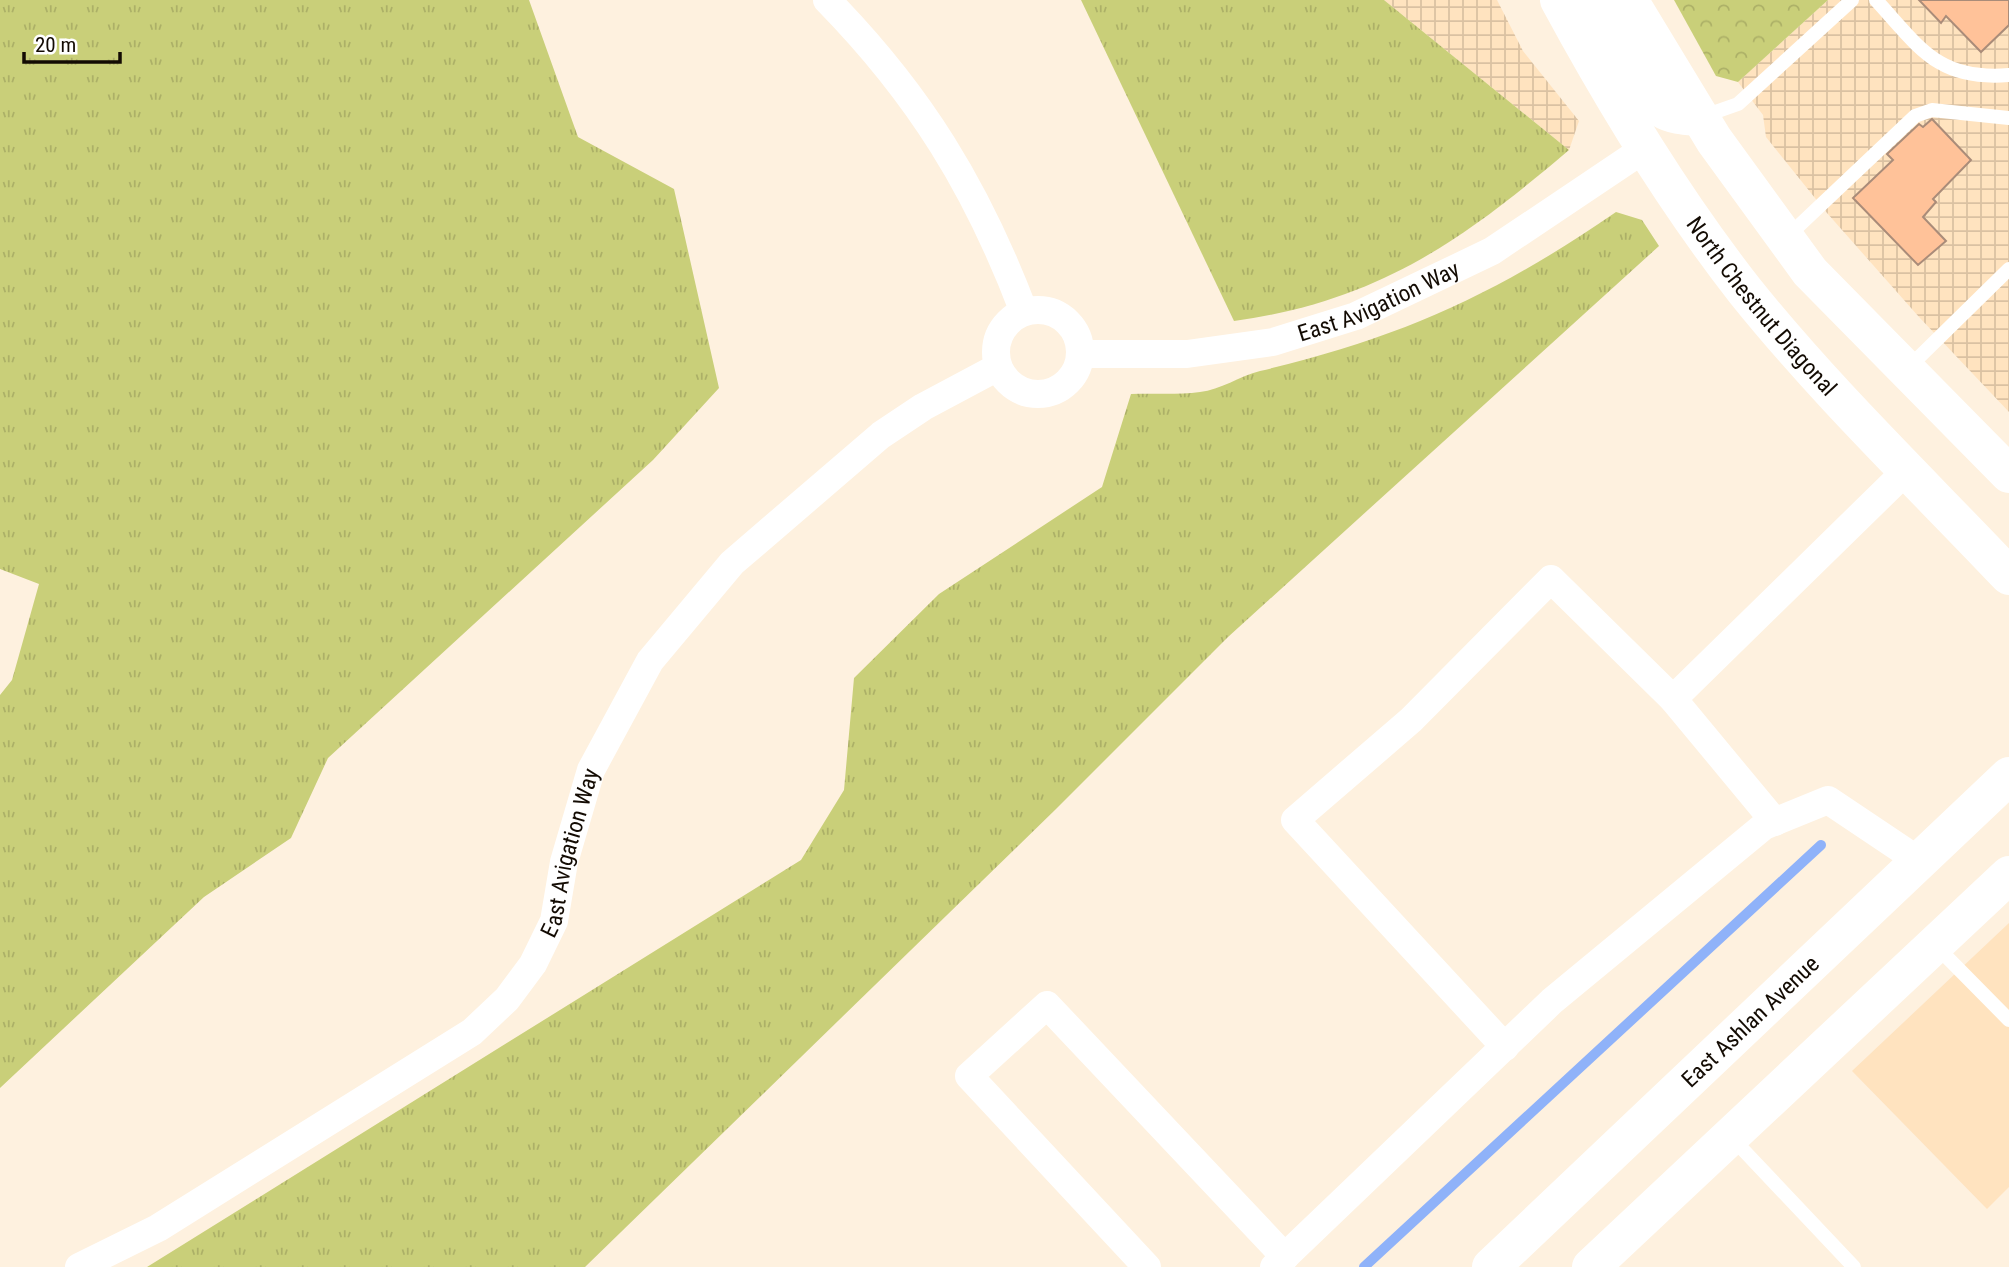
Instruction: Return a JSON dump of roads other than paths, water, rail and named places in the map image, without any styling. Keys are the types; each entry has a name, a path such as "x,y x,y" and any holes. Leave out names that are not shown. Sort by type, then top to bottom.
{"main road":[{"name":"North Chestnut Diagonal","path":"1559,0 1644,149 1706,239 1778,330 2009,576"},
{"path":"1595,0 1622,52 1660,108 1674,114 1700,117"},
{"path":"1629,0 1700,117 1785,240 1836,300 2009,474"},
{"name":"East Ashlan Avenue","path":"1490,1267 2009,776"},
{"path":"1591,1267 2009,875"}],"street":[{"path":"827,0 890,68 942,141 976,199 1024,312"},
{"name":"East Avigation Way","path":"1081,354 1186,354 1273,342 1356,316 1492,251 1644,149"},
{"path":"1024,312 1051,312 1064,318 1079,341 1081,354 1073,376 1056,391 1033,395 1012,386 998,368 997,341 1012,318 1024,312"},
{"name":"East Avigation Way","path":"79,1267 158,1228 472,1031 507,999 533,964 554,921 564,862 591,770 650,661 732,563 881,435 923,407 998,368"},
{"path":"1673,699 1908,469"},
{"path":"1505,1047 1295,820 1411,720 1551,579 1673,699 1775,821"},
{"path":"1147,1267 969,1076 1047,1004 1280,1262 1552,1001 1764,826 1828,800 1919,862"}],"lane":[{"path":"1700,117 1738,104 1852,0"},
{"path":"1876,0 1920,47 1956,72 1973,77 2009,75"},
{"path":"1785,240 1915,116 1933,110 2009,118"},
{"path":"1906,370 2009,269"},
{"path":"1935,945 2009,1020"},
{"path":"1731,1136 1854,1267"}],"waterway":[{"path":"1364,1267 1821,845"}]}
